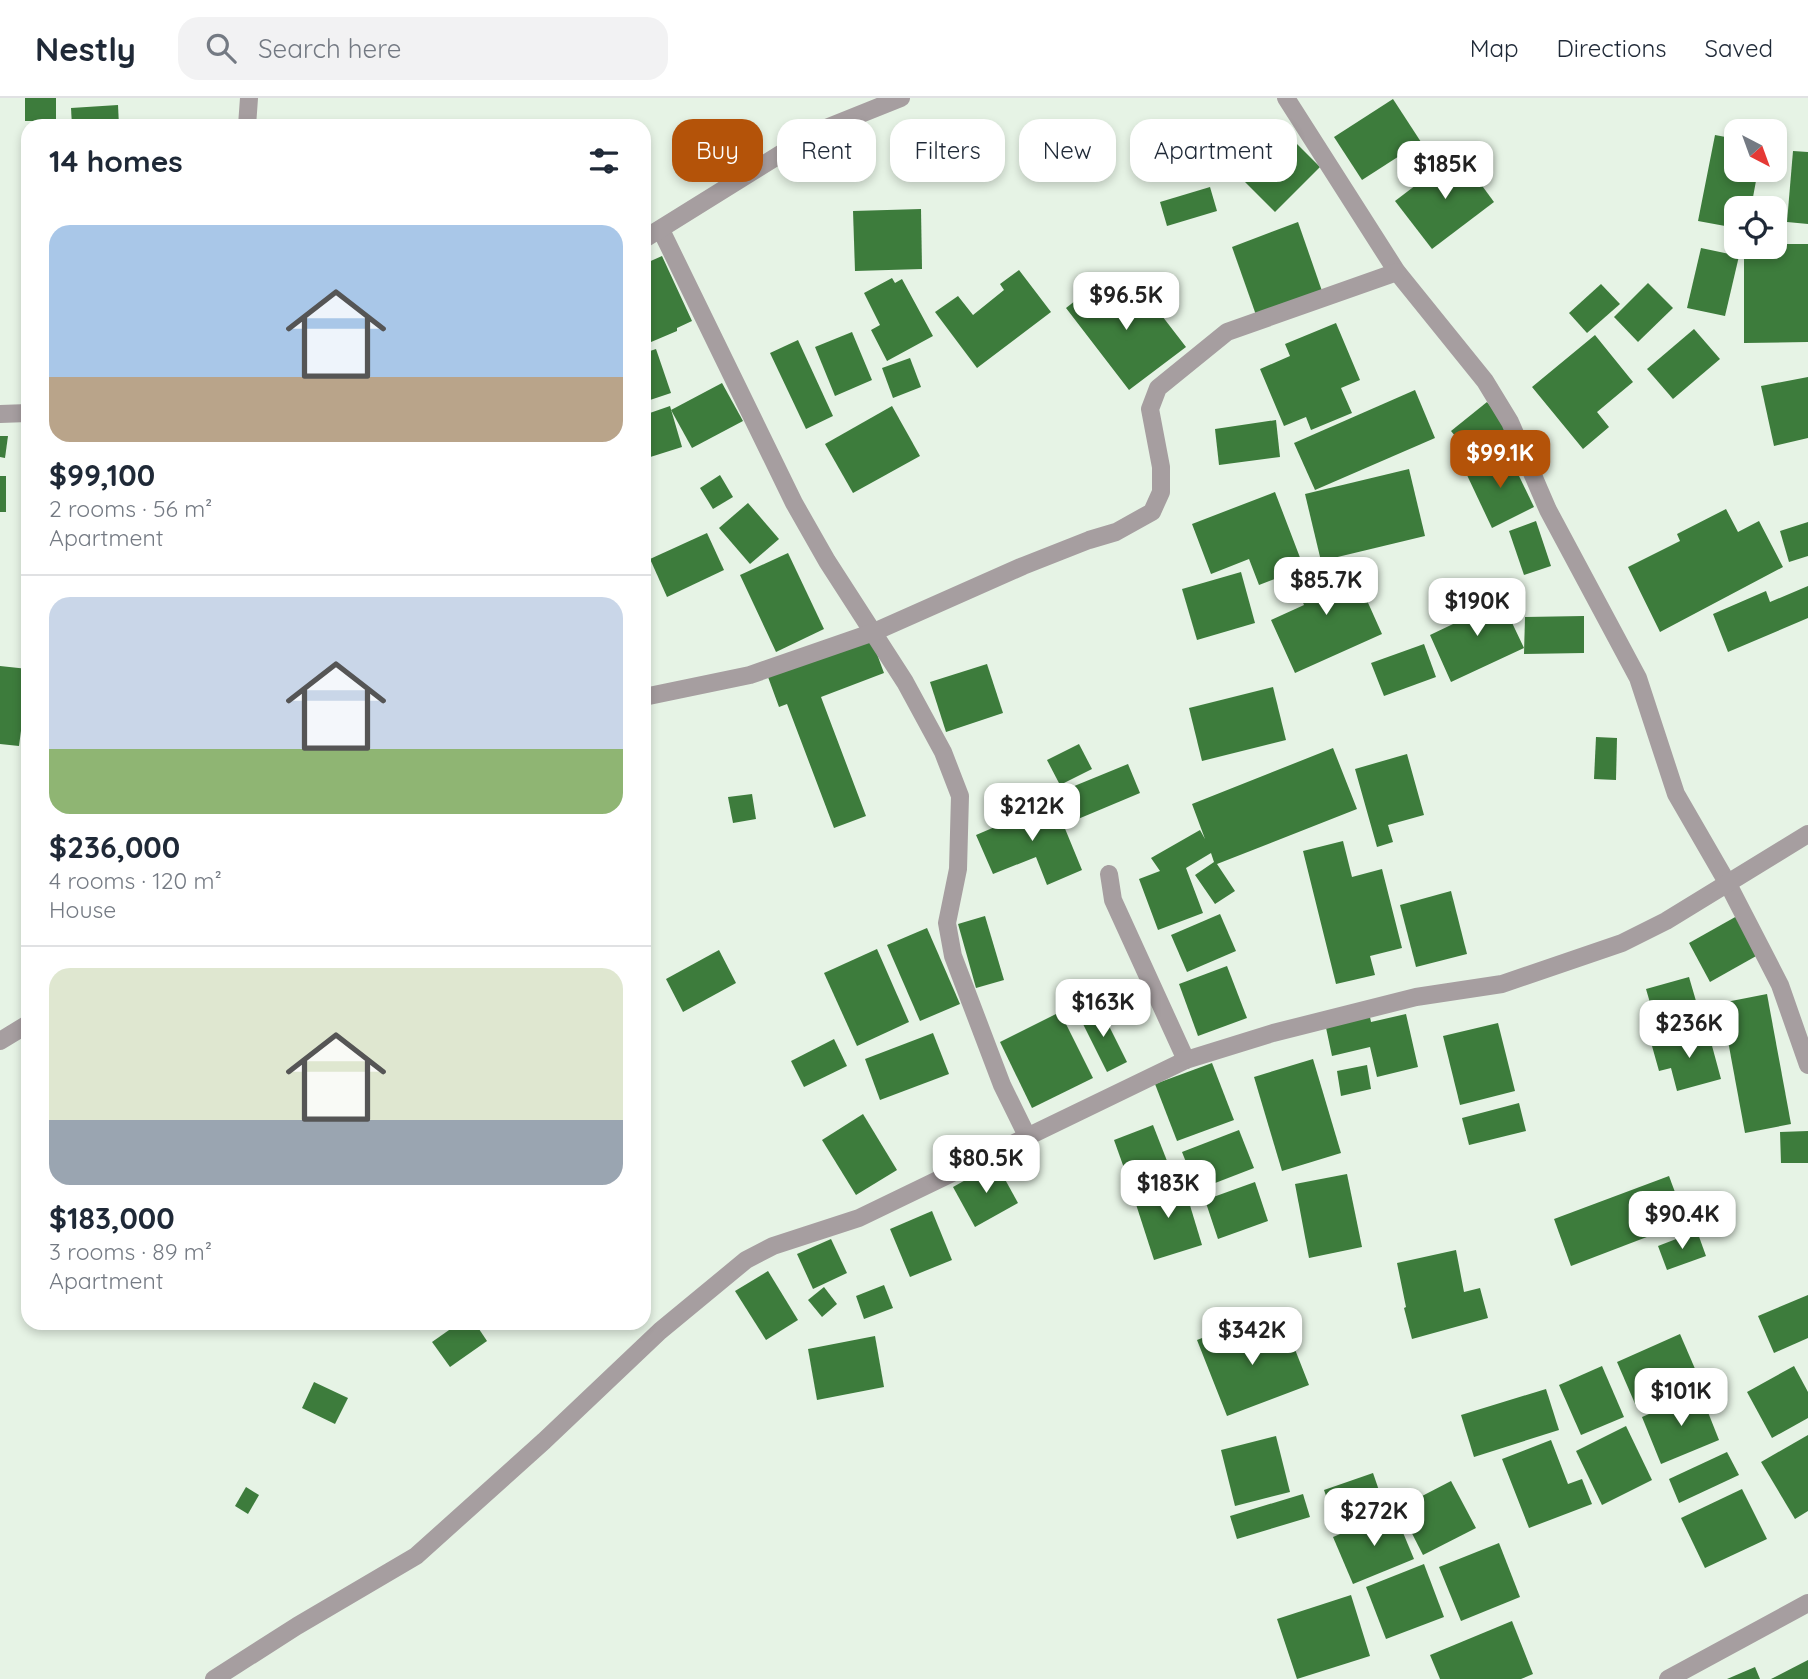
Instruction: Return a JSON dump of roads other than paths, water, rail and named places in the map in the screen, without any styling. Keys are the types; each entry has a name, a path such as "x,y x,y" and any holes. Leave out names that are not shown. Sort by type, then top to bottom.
{"street":[{"path":"248,119 249,98"},
{"path":"651,235 816,131 901,98"},
{"path":"1286,98 1397,272 1485,380 1510,422 1548,510 1637,678 1676,794 1728,884 1780,985 1808,1065"},
{"path":"661,230 793,503 905,682 943,752 960,796 958,869 947,923 953,956 1002,1085 1027,1136"},
{"path":"651,696 750,675 874,632 1023,566 1115,532 1152,512 1161,492 1161,467 1150,410 1158,388 1227,332 1397,272"},
{"path":"0,414 21,413"},
{"path":"214,1679 297,1626 416,1556 660,1331 746,1260 773,1246 859,1218 1186,1060 1273,1033 1416,997 1502,984 1622,943 1667,921 1808,834"},
{"path":"1109,874 1113,900 1186,1060"},
{"path":"0,1041 21,1028"},
{"path":"1668,1679 1808,1603"}]}
